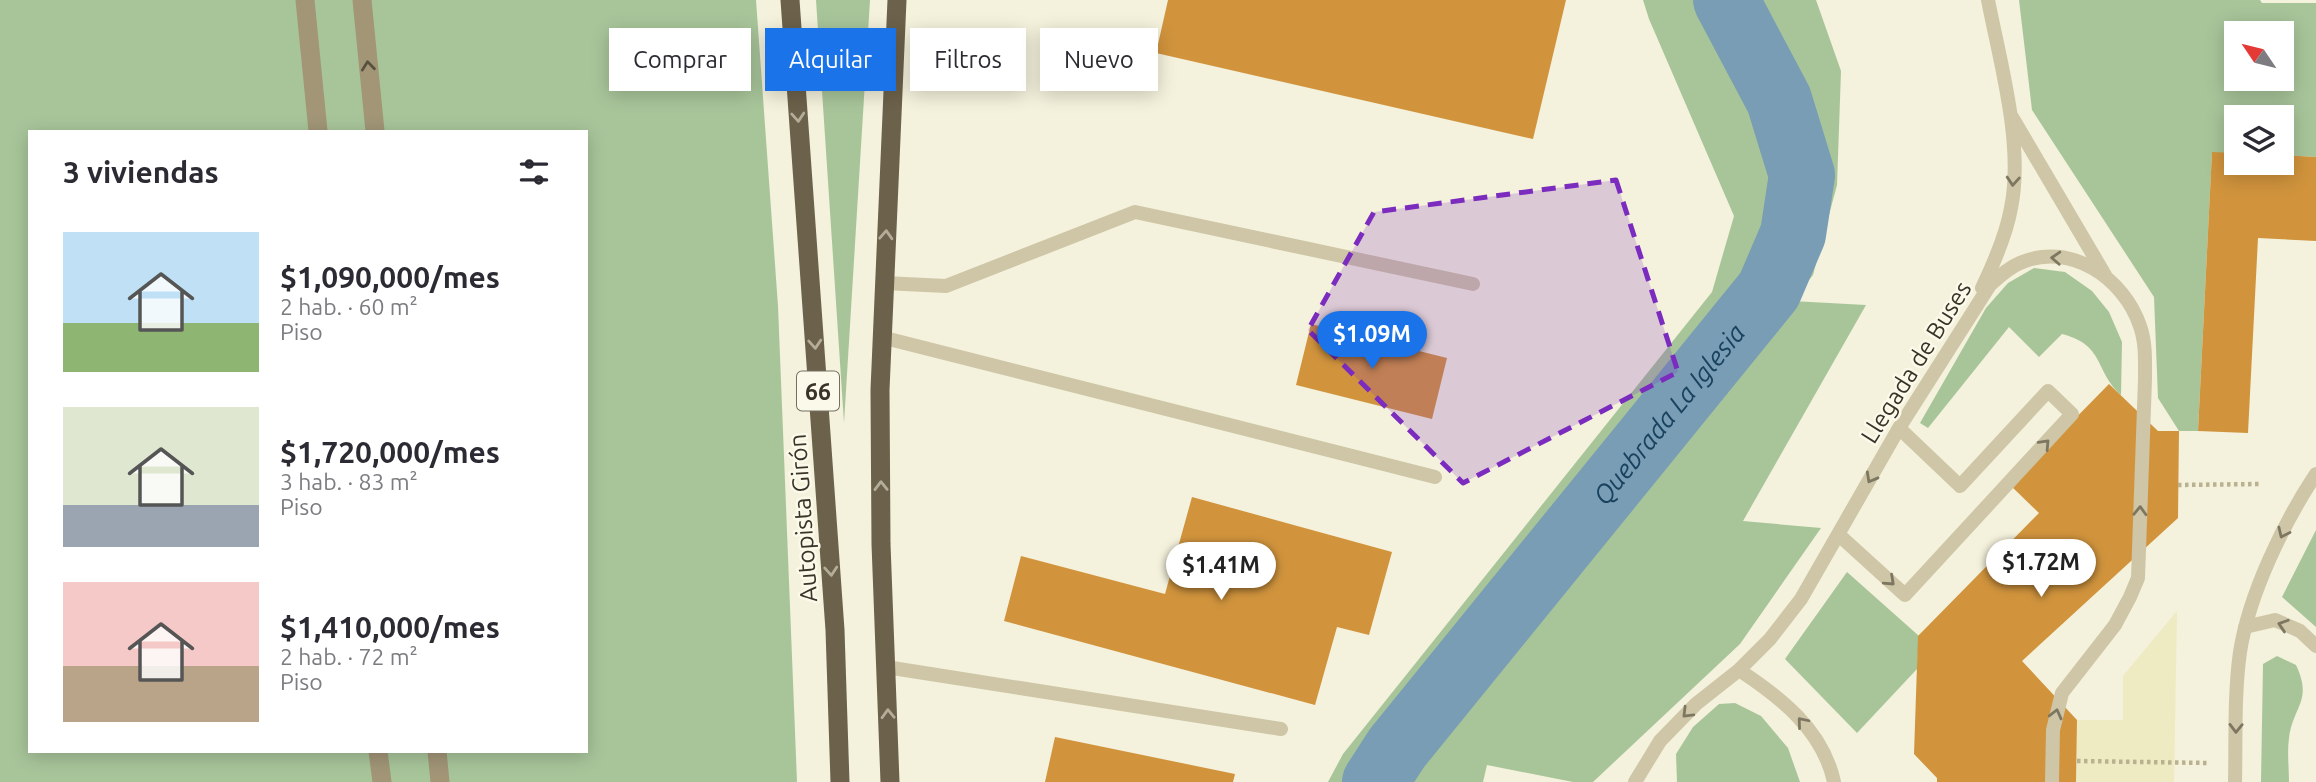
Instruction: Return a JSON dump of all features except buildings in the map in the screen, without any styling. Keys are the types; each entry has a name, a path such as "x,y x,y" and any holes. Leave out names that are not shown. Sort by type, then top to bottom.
{"highway":[{"name":"Autopista Girón","path":"790,0 835,630 840,782"},
{"path":"890,782 881,544 881,337 897,0"}],"main road":[{"path":"305,0 318,130"},
{"path":"362,0 375,130"},
{"path":"379,753 382,782"},
{"path":"437,753 440,782"}],"lane":[{"path":"1971,312 1997,256 2011,207 2014,172 2010,113 1988,0"},
{"path":"2010,113 2106,275"},
{"path":"884,283 946,286 1135,212 1473,284"},
{"name":"Llegada de Buses","path":"1635,782 1660,741 1696,704 1739,670 1770,639 1801,599 1899,428 1990,285 2007,270 2039,257 2082,262 2106,275 2130,306 2139,325 2145,350 2138,578 2115,625 2062,693 2053,730 2052,782"},
{"path":"881,337 1434,477"},
{"path":"1839,535 1905,595 2073,414 2048,391 1960,486 1899,428"},
{"path":"2235,782 2238,673 2245,627 2257,589 2290,518 2316,474"},
{"path":"2245,627 2275,620 2300,631 2316,646"},
{"path":"886,667 1281,729"},
{"path":"1739,670 1787,705 1804,723 1820,745 1831,768 1834,782"}],"path":[{"path":"2178,485 2260,484"},
{"path":"2077,761 2235,764"}],"highlighted area":[{"path":"1616,180 1678,372 1463,483 1308,330 1374,212"}],"green space":[{"path":"0,0 756,0 778,306 797,782 0,782"},
{"path":"816,0 870,0 868,28 818,28"},
{"path":"1643,0 1816,0 1841,71 1837,185 1813,275 1792,301 1866,305 1743,521 1821,528 1740,644 1593,782 1573,782 1487,765 1483,782 1328,782 1343,754 1712,292 1734,216"},
{"path":"2019,0 2260,0 2262,3 2316,3 2316,157 2294,156 2294,105 2224,105 2224,153 2212,153 2198,431 2179,431 2158,398 2154,297 2032,110"},
{"path":"822,91 864,91 844,423"},
{"path":"2034,268 2065,272 2092,291 2109,312 2122,342 2121,395 2112,386 2098,359 2086,345 2062,334 2039,357 2009,327 1928,428 1920,423 1986,308 2008,283"},
{"path":"2316,530 2316,627 2282,597"},
{"path":"1847,572 1919,636 1917,669 1857,733 1785,659"},
{"path":"2277,656 2296,665 2303,687 2302,695 2289,738 2289,782 2261,782 2263,664"},
{"path":"1735,703 1761,716 1788,748 1800,782 1677,782 1676,754 1693,727 1719,704"}],"shaded area":[{"path":"2177,611 2174,782 2076,782 2077,720 2123,720 2123,676"}],"waterway":[{"name":"Quebrada La Iglesia","path":"1375,782 1397,748 1769,290 1793,234 1802,175 1779,100 1726,0"}]}
